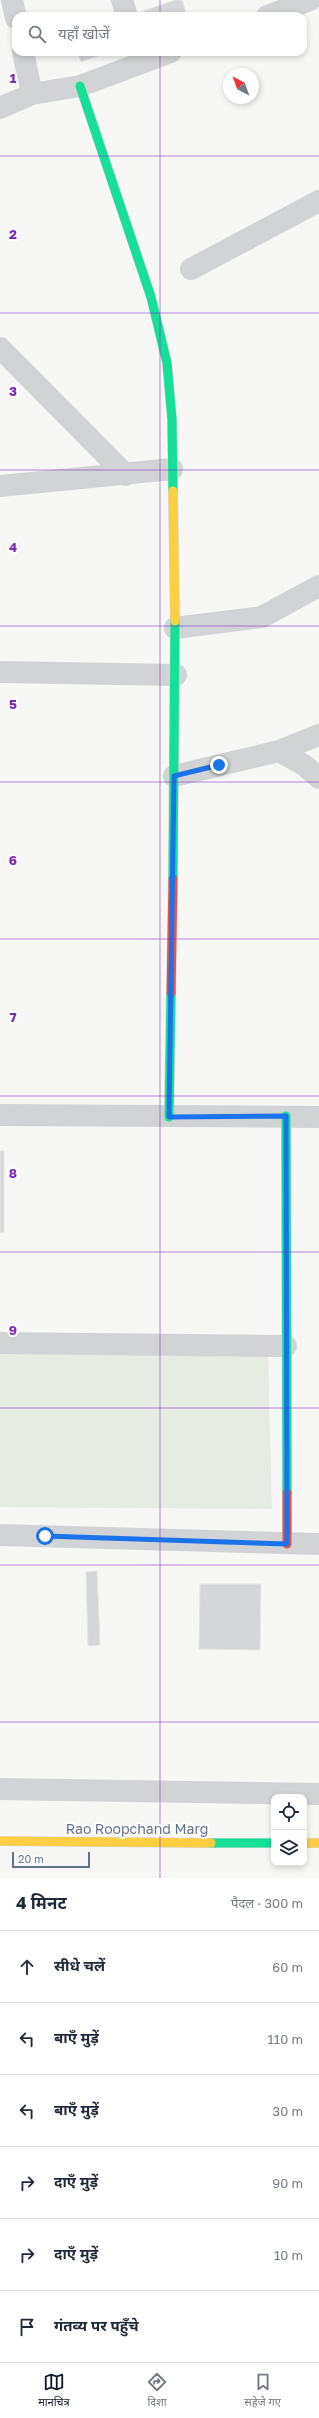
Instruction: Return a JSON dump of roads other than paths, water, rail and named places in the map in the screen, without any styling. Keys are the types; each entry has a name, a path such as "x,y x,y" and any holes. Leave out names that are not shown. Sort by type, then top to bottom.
{"street":[{"path":"12,0 15,12"},
{"path":"122,0 126,12"},
{"path":"278,12 310,0"},
{"path":"24,56 32,94"},
{"path":"0,108 32,94 80,86 140,57"},
{"path":"80,86 151,297 167,363 172,419 176,675 169,1117"},
{"path":"191,269 319,201"},
{"path":"0,348 126,475"},
{"path":"0,486 126,475 172,469"},
{"path":"175,628 262,617 319,586"},
{"path":"0,672 176,675"},
{"path":"174,776 279,751 319,735"},
{"path":"279,751 304,765 319,778"},
{"path":"0,1115 319,1117"},
{"path":"286,1116 287,1544"},
{"path":"0,1343 286,1346"},
{"path":"0,1535 319,1544"},
{"path":"0,1789 319,1794"},
{"name":"Rao Roopchand Marg","path":"0,1841 271,1843"},
{"path":"307,1843 319,1843"}]}
